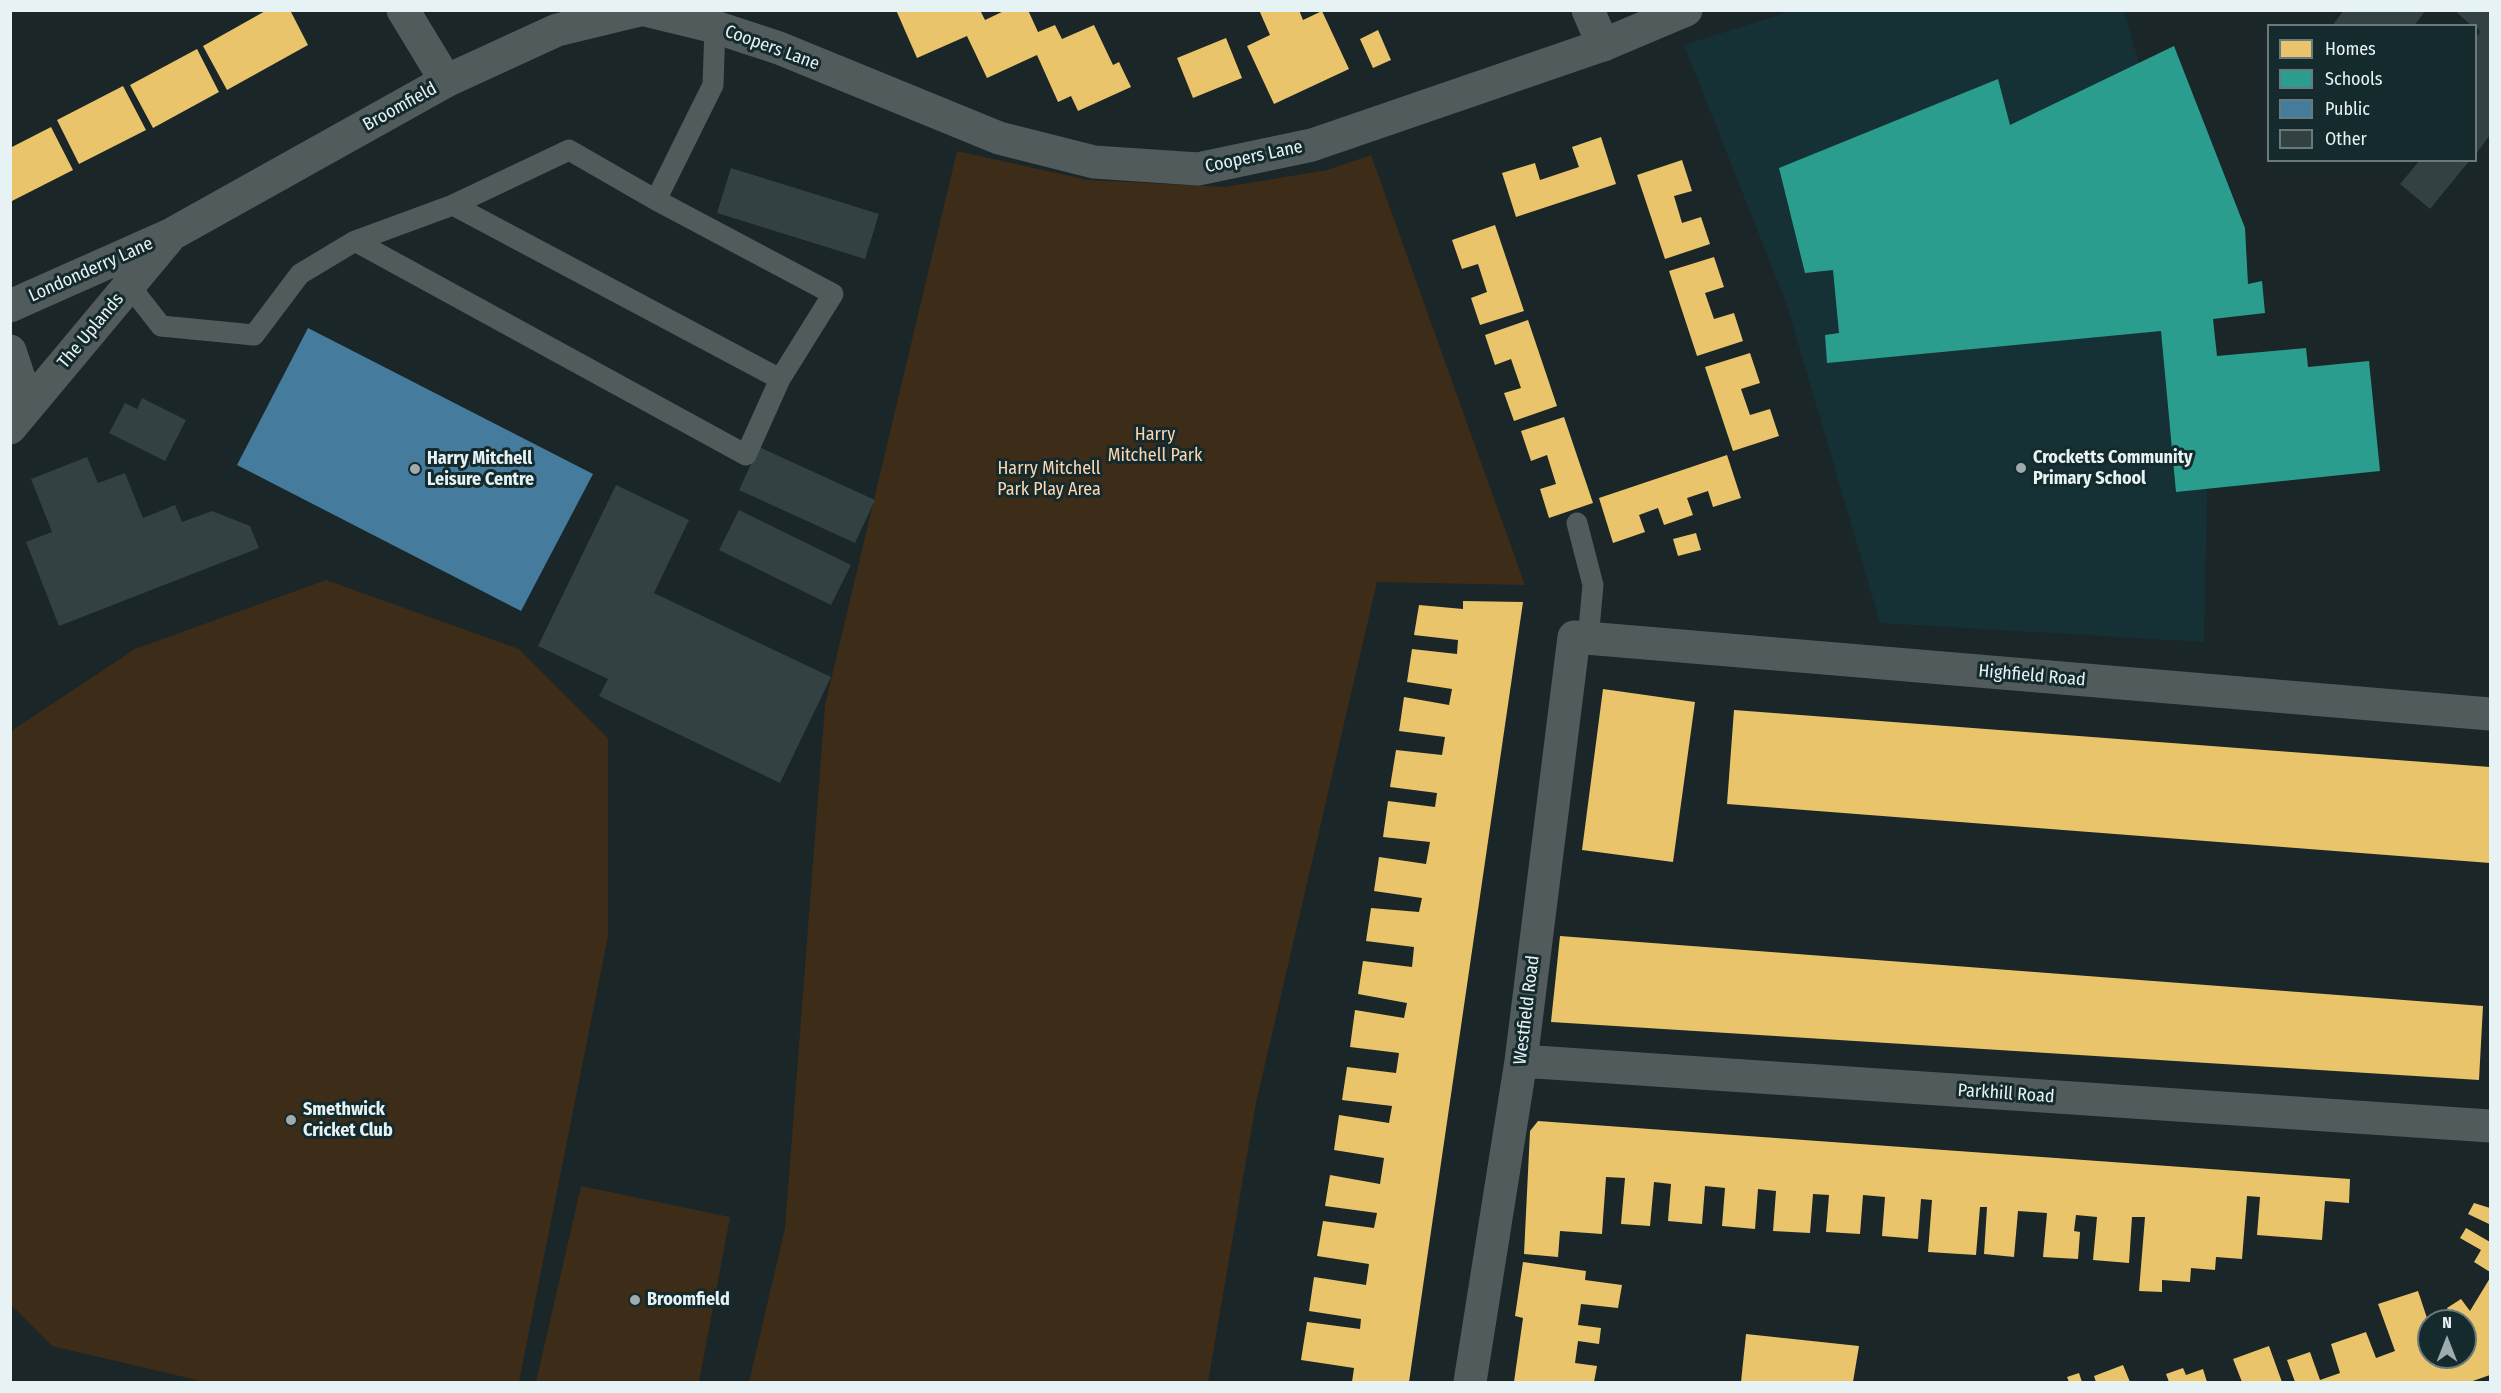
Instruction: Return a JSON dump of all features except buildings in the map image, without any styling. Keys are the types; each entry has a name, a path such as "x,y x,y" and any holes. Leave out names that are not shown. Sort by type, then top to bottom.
{"street":[{"path":"403,10 446,81"},
{"name":"Broomfield","path":"172,234 446,81 557,30 640,10"},
{"path":"645,10 718,19"},
{"path":"1588,10 1604,45"},
{"name":"Coopers Lane","path":"718,19 779,48 999,138 1094,162 1198,169 1312,145 1604,45 1686,10"},
{"name":"The Uplands","path":"10,427 172,234"},
{"name":"Londonderry Lane","path":"10,306 172,234"},
{"name":"The Uplands","path":"10,351 21,384 10,427"},
{"name":"Highfield Road","path":"1581,638 2490,714"},
{"name":"Westfield Road","path":"1470,1383 1521,1061 1581,638"},
{"name":"Parkhill Road","path":"1521,1061 2490,1126"}],"lane":[{"path":"656,200 713,85 718,19"},
{"path":"129,285 161,326 254,335 300,274 355,241 453,205 568,150 656,200 833,294 780,379 746,455 355,241"},
{"path":"453,205 780,379"},
{"path":"1577,523 1593,585 1581,638"}],"shaded area":[{"name":"Crocketts Community Primary School","path":"1791,11 2124,11 2211,312 2204,642 1880,623 1787,305 1684,45"}],"green space":[{"name":"Harry Mitchell Park","path":"957,151 1088,180 1224,187 1327,170 1371,155 1525,585 1377,582 1256,1103 1208,1382 749,1382 785,1228 825,705"},
{"name":"Smethwick Cricket Club","path":"326,580 519,649 608,738 608,936 519,1382 205,1382 52,1346 11,1305 11,731 135,649"},
{"name":"Broomfield","path":"581,1186 730,1217 699,1382 536,1382"}],"place":[{"name":"Crocketts Community Primary School","path":"2021,468"},
{"name":"Harry Mitchell Leisure Centre","path":"415,469"},
{"name":"Smethwick Cricket Club","path":"291,1120"},
{"name":"Broomfield","path":"635,1300"}],"park label":[{"name":"Harry Mitchell Park Play Area","path":"1049,479"}]}
